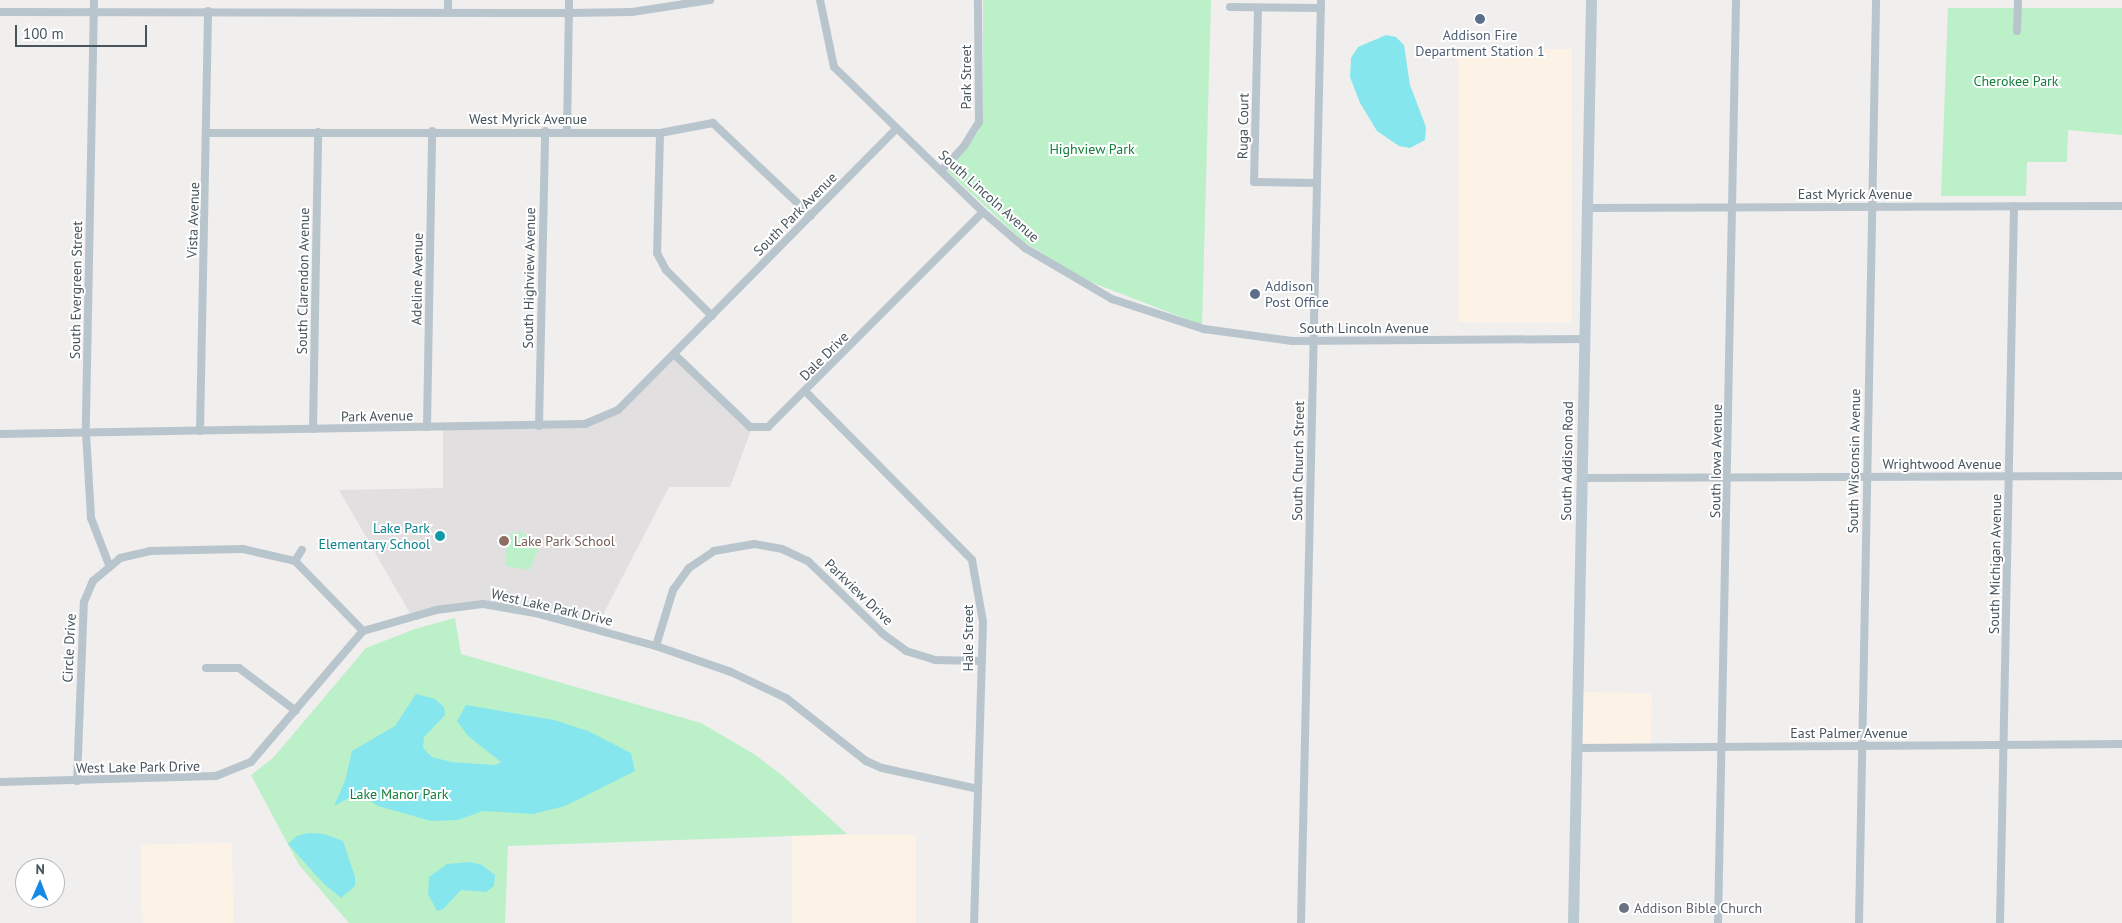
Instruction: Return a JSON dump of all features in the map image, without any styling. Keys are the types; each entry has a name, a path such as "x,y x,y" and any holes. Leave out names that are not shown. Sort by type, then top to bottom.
{"street":[{"name":"South Evergreen Street","path":"94,0 86,433 91,518 109,565"},
{"path":"448,0 448,13"},
{"path":"567,131 569,0"},
{"path":"0,12 632,12 710,0"},
{"name":"South Lincoln Avenue","path":"820,0 834,67 896,129 983,212 1053,267 1131,307 1219,332 1314,341 1585,339"},
{"name":"Park Street","path":"941,171 964,146 979,122 978,0"},
{"name":"South Addison Road","path":"1573,923 1591,0"},
{"name":"South Iowa Avenue","path":"1718,923 1729,477 1736,0"},
{"name":"South Wisconsin Avenue","path":"1858,923 1876,0"},
{"path":"2017,31 2018,0"},
{"path":"1230,7 1258,8 1321,4"},
{"name":"South Church Street","path":"1301,923 1321,4"},
{"name":"Ruga Court","path":"1258,8 1254,182 1317,183"},
{"name":"Vista Avenue","path":"200,431 208,11"},
{"name":"West Myrick Avenue","path":"207,133 432,131 660,133 713,123 811,216"},
{"name":"South Park Avenue","path":"712,316 896,129"},
{"name":"Adeline Avenue","path":"427,427 432,131"},
{"name":"South Highview Avenue","path":"539,426 545,131"},
{"name":"South Clarendon Avenue","path":"313,429 318,132"},
{"path":"660,133 657,245 665,269 712,316"},
{"name":"South Michigan Avenue","path":"2000,923 2014,206"},
{"name":"East Myrick Avenue","path":"1587,208 2122,206"},
{"name":"Dale Drive","path":"674,354 755,429 768,427 778,420 806,392 983,212"},
{"name":"Park Avenue","path":"0,434 585,424 618,410 712,316"},
{"name":"Hale Street","path":"806,392 972,560 981,599 974,923"},
{"name":"Wrightwood Avenue","path":"1582,478 2122,476"},
{"name":"Parkview Drive","path":"656,646 673,590 690,568 714,551 754,544 782,549 808,561 884,634 910,653 946,662 981,661"},
{"name":"Circle Drive","path":"77,781 81,617 93,581 109,565 136,553 243,549 295,561"},
{"path":"302,550 295,561 363,632"},
{"name":"West Lake Park Drive","path":"0,782 216,776 251,762 363,632 436,610 483,604 535,613 656,646 772,689 866,761 882,768 978,790"},
{"path":"206,668 239,668 296,711"},
{"name":"East Palmer Avenue","path":"1577,748 1721,745 2122,744"}],"shaded area":[{"path":"1458,49 1572,49 1572,322 1458,322"},
{"name":"Lake Park School","path":"674,358 751,430 730,487 669,487 596,628 503,603 454,604 411,615 339,490 443,488 443,430 585,427 619,412"},
{"path":"1582,692 1652,693 1651,747 1581,746"},
{"path":"792,835 916,835 916,923 792,923"},
{"path":"232,843 233,923 142,923 141,845"}],"green space":[{"name":"Highview Park","path":"983,0 1211,0 1202,325 1083,279 1023,241 947,171 979,131 983,108"},
{"name":"Cherokee Park","path":"1948,8 2122,8 2122,135 2068,130 2067,162 2027,162 2026,196 1941,196"},
{"path":"521,532 530,537 538,550 529,570 505,566 507,541 511,533"},
{"name":"Lake Manor Park","path":"455,618 461,654 701,723 754,754 783,776 847,834 508,846 505,923 349,923 299,865 251,775 273,758 366,648 415,629"}],"water":[{"path":"1386,35 1396,37 1404,45 1410,85 1426,127 1425,140 1410,148 1399,146 1377,131 1360,103 1350,77 1351,58 1358,47"},
{"path":"416,694 435,699 444,707 445,715 424,737 423,748 432,757 451,762 495,765 501,762 468,736 457,721 466,705 554,720 588,731 631,753 635,771 565,806 533,814 483,811 458,820 431,821 378,806 366,798 354,795 334,806 345,781 352,751 395,726"},
{"path":"308,833 324,834 343,841 355,877 355,886 341,898 323,883 288,844 297,836"},
{"path":"470,862 482,865 495,875 494,886 486,892 461,890 443,909 437,911 428,894 429,877 447,864"}],"place":[{"name":"Addison Fire Department Station 1","path":"1480,19"},
{"name":"Addison Post Office","path":"1255,294"},
{"name":"Lake Park Elementary School","path":"440,536"},
{"name":"Lake Park School","path":"504,541"},
{"name":"Addison Bible Church","path":"1624,908"}]}
